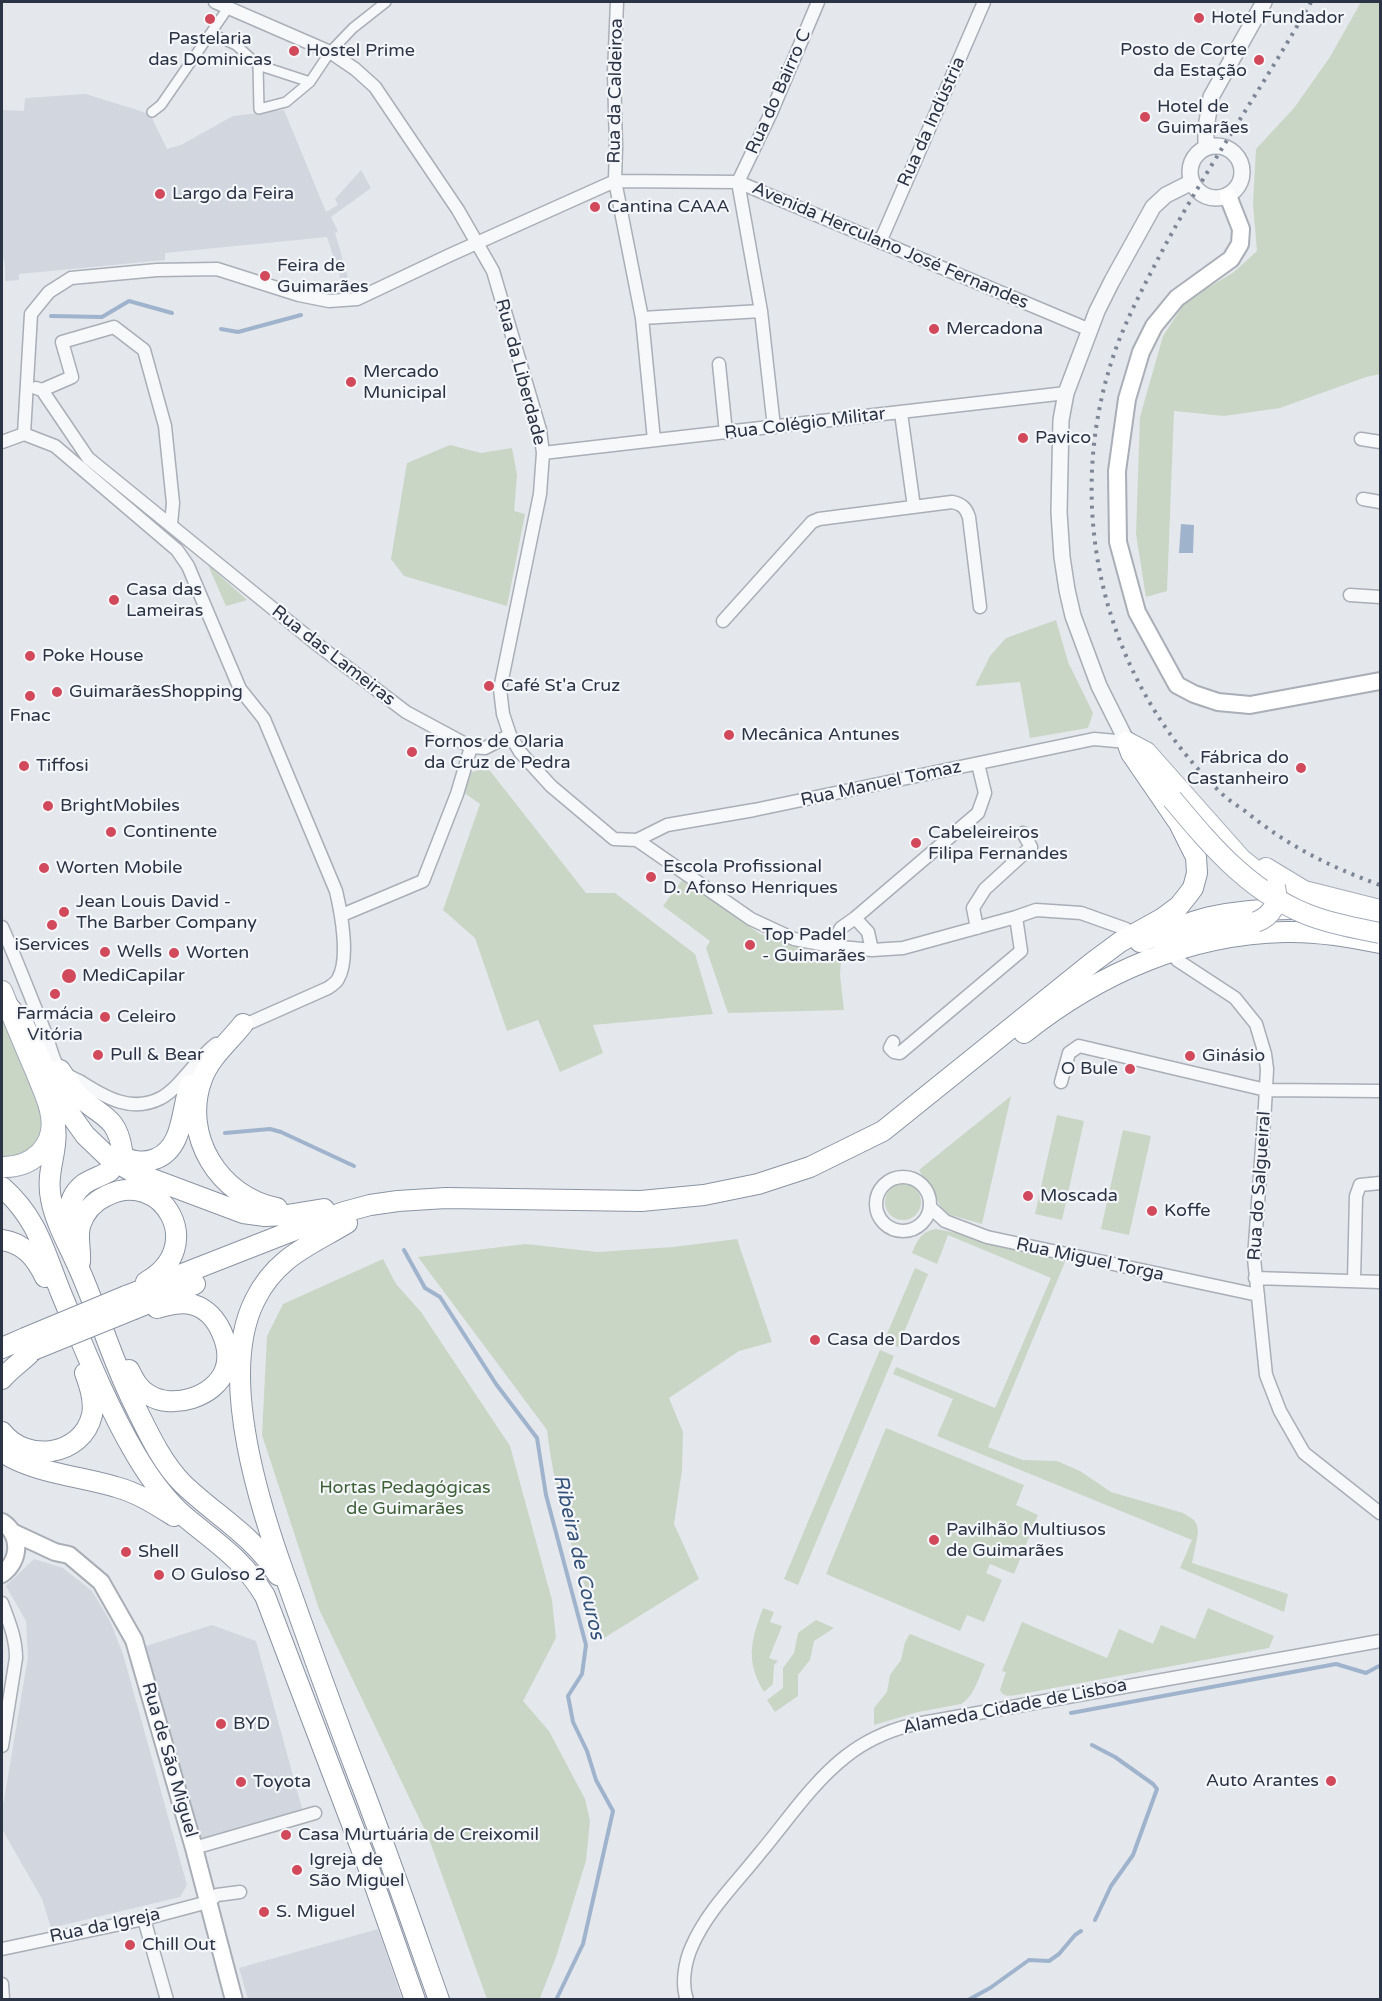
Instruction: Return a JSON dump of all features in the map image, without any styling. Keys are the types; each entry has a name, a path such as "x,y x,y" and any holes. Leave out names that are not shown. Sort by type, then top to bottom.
{"main road":[{"path":"1228,196 1241,229 1240,244 1231,259 1177,298 1154,326 1141,352 1127,399 1117,471 1118,542 1137,612 1177,685 1194,694 1218,702 1250,705 1380,681"},
{"path":"1127,742 1210,844 1249,881 1270,896 1315,917 1344,926 1380,933"},
{"path":"1112,977 1121,965 1173,941 1263,919 1274,909 1277,897 1275,886 1241,859 1146,752 1127,742"},
{"path":"2,1362 29,1344 370,1205 416,1199 641,1201 704,1196 758,1184 810,1167 883,1131 1093,962 1120,942 1163,918 1179,906 1193,888 1197,873 1196,857 1188,840 1131,753 1127,742"},
{"path":"1226,843 1304,891 1380,910"},
{"path":"1093,962 1127,947 1209,918 1258,911 1309,909 1380,920"},
{"path":"243,1024 228,1044 216,1055 202,1079 197,1101 197,1122 199,1137 205,1153 219,1175 252,1201 284,1209 321,1209 345,1217 417,1212 641,1214 706,1208 761,1196 815,1179 890,1140 1033,1025 1079,995 1150,958 1204,941 1244,934 1287,932 1322,934 1380,944"},
{"path":"4,998 22,1022 57,1094 77,1124 98,1149 131,1171 243,1213 265,1216 287,1215 321,1209"},
{"path":"4,998 49,1105 57,1130 50,1178 51,1198 57,1221 80,1271 134,1404 167,1464 194,1494 242,1533 267,1559 284,1585 304,1632"},
{"path":"77,1124 117,1154 132,1161 147,1161 164,1155 176,1138 192,1079 212,1047"},
{"path":"60,1070 81,1098 112,1123 121,1140 122,1150"},
{"path":"2,1167 20,1165 36,1157 43,1150 52,1127 49,1105"},
{"path":"80,1271 81,1252 69,1225 68,1216 74,1197 85,1183 110,1171"},
{"path":"2,1187 27,1212 111,1407 137,1456 171,1503 230,1552 245,1567 265,1596 369,1869 415,2000"},
{"path":"77,1243 84,1215 100,1198 110,1193 128,1189 140,1191 150,1195 167,1208 176,1230 174,1255 130,1302"},
{"path":"345,1217 285,1260 273,1272 255,1300 244,1331 242,1398 253,1470 275,1549 439,2000"},
{"path":"2,1240 21,1246 34,1257 49,1285 61,1293"},
{"path":"107,1341 119,1350 134,1380 142,1390 157,1399 178,1401 191,1399 210,1389 225,1371 226,1347 222,1334 208,1314 192,1304 169,1305 147,1310 130,1302"},
{"path":"2,1336 14,1334 29,1344"},
{"path":"2,1348 29,1344"},
{"path":"2,1379 7,1372 21,1363 29,1344"},
{"path":"2,1432 14,1444 34,1452 54,1451 70,1444 78,1437 90,1420 93,1404 89,1384 80,1361 85,1348"},
{"path":"2,1452 22,1463 132,1492 185,1524 200,1528"},
{"path":"2,1574 11,1566 17,1549 7,1527"},
{"name":"Rua de São Miguel","path":"7,1527 55,1552 69,1555 101,1582 134,1640 194,1848 234,2000"},
{"path":"15,1559 35,1552 55,1552"}],"street":[{"name":"Rua da Liberdade","path":"215,2 330,52 355,69 375,87 428,164 493,271 540,430 543,453 540,494 500,689 503,714 510,735 520,752 551,786 614,839 637,840"},
{"path":"258,65 259,109 286,102 310,82 330,52 353,28 386,2"},
{"name":"Rua da Caldeiroa","path":"617,2 614,73 615,181 642,318 654,440"},
{"name":"Rua do Bairro C","path":"738,182 771,113 818,2"},
{"name":"Rua da Indústria","path":"880,242 984,2"},
{"path":"1206,148 1206,128 1211,97 1264,2"},
{"path":"152,112 160,105 212,34 228,8"},
{"path":"212,34 236,45 258,65 310,82"},
{"path":"1226,147 1240,161 1242,174 1239,185 1228,196 1209,198 1200,193 1192,182 1190,171 1192,161 1206,148 1226,147"},
{"path":"24,434 31,314 49,292 71,278 158,270 217,269 299,296 328,302 357,299 615,181"},
{"name":"Avenida Herculano José Fernandes","path":"615,181 738,182 1090,330"},
{"path":"738,182 761,311 774,427"},
{"path":"1127,742 1099,686 1073,616 1067,590 1062,557 1059,503 1061,420 1066,393 1112,281 1153,207 1166,195 1192,182"},
{"path":"642,318 761,311"},
{"path":"27,384 42,390 72,377 62,342 114,327 144,350 165,426 173,503 171,524"},
{"path":"719,364 726,433"},
{"name":"Rua das Lameiras","path":"42,390 88,458 296,628 406,712 471,747"},
{"name":"Rua Colégio Militar","path":"543,453 1066,393"},
{"path":"902,412 914,507"},
{"path":"2,442 24,434 55,446 177,550 188,566 240,689 264,719 336,891 342,915 342,967 339,978 316,994 243,1024 212,1047 164,1096 143,1105 121,1103 60,1070 2,927"},
{"path":"1361,439 1380,442"},
{"path":"1363,499 1380,502"},
{"path":"723,621 812,522 826,517 952,502 961,504 967,510 969,517 980,607"},
{"path":"1350,595 1380,597"},
{"path":"342,915 423,881 457,794 471,747 485,748 510,735"},
{"name":"Rua Manuel Tomaz","path":"637,840 667,825 754,810 1094,739 1127,742"},
{"path":"831,946 841,928 978,813 985,793 978,764"},
{"path":"977,928 973,908 985,889 1031,847 1023,833"},
{"path":"637,840 751,919 794,939 831,946 872,950 903,948 1036,910 1081,913 1126,929"},
{"path":"893,1042 890,1048 900,1053 1021,951 1016,917"},
{"path":"855,918 868,932 872,950"},
{"name":"Rua do Salgueiral","path":"1177,960 1235,998 1256,1024 1265,1054 1266,1090 1254,1258 1266,1375 1280,1410 1304,1452 1380,1514"},
{"path":"1061,1082 1069,1053 1079,1046 1266,1090 1380,1091"},
{"path":"922,1224 930,1208 926,1190 920,1183 902,1177 886,1184 876,1199 876,1207 878,1215 889,1227 906,1231 922,1224 945,1221"},
{"path":"1354,1281 1356,1196 1360,1185 1380,1183"},
{"name":"Rua Miguel Torga","path":"930,1208 945,1221 987,1237 1258,1295"},
{"path":"1255,1278 1380,1282"},
{"path":"2,1604 13,1633 16,1658 2,1746"},
{"name":"Alameda Cidade de Lisboa","path":"687,2000 685,1970 691,1947 705,1921 802,1802 829,1772 860,1746 894,1730 911,1725 1380,1641"},
{"path":"194,1848 315,1813"},
{"name":"Rua da Igreja","path":"2,1949 144,1918 208,1902 217,1895 240,1892"},
{"path":"144,1918 167,2000"},
{"path":"2,1984 3,2000"}],"shaded area":[{"name":"Largo da Feira","path":"86,94 150,114 167,149 181,145 233,116 284,110 326,212 338,205 335,199 361,170 371,188 331,217 338,231 335,233 349,281 342,283 327,237 165,253 165,260 19,274 19,280 5,281 2,251 2,110 24,111 25,98"},
{"path":"34,1559 63,1568 92,1591 110,1621 123,1654 187,1885 180,1897 51,1928 42,1899 2,1829 2,1812 28,1657 26,1621 6,1586"},
{"path":"212,1625 256,1641 303,1812 202,1840 146,1646"},
{"path":"378,1929 402,1999 248,1999 239,1968"}],"green space":[{"path":"1361,2 1380,2 1380,374 1280,408 1224,416 1174,411 1167,591 1146,597 1136,534 1140,417 1163,336 1186,301 1234,272 1257,251 1253,204 1256,149 1294,108 1330,57"},
{"path":"450,445 481,453 512,448 517,475 514,511 525,514 507,606 404,576 391,559 407,463"},
{"path":"208,565 247,600 226,606"},
{"path":"1056,620 1068,662 1093,713 1088,728 1030,738 1020,682 975,686 990,656 1006,638"},
{"path":"487,767 586,893 615,893 695,954 713,1014 593,1025 603,1053 560,1072 538,1020 507,1031 475,938 443,910 480,804 463,792 467,774"},
{"name":"Top Padel - Guimarães","path":"683,879 760,934 825,956 828,950 842,951 840,975 844,1010 728,1013 706,948 710,941 663,906"},
{"path":"2,1012 44,1113 42,1136 22,1156 2,1157"},
{"path":"1011,1096 982,1224 944,1213 919,1170"},
{"path":"1057,1115 1084,1121 1062,1220 1035,1214"},
{"path":"1123,1130 1151,1136 1129,1235 1101,1229"},
{"path":"903,1184 916,1189 921,1202 916,1215 903,1220 890,1215 885,1202 890,1189"},
{"path":"936,1229 1065,1262 988,1447 1023,1460 1057,1461 1080,1471 1111,1492 1183,1513 1194,1520 1197,1525 1198,1533 1192,1563 1288,1594 1284,1612 1180,1568 1192,1540 937,1436 953,1399 893,1374 896,1367 995,1408 1051,1278 948,1235 937,1264 912,1253 921,1237"},
{"path":"737,1239 772,1342 739,1351 669,1398 683,1432 682,1470 674,1524 699,1579 604,1638 569,1536 556,1483 547,1430 418,1257 526,1244 597,1252 673,1247"},
{"name":"Hortas Pedagógicas de Guimarães","path":"383,1259 396,1284 421,1312 510,1446 552,1600 556,1638 523,1701 549,1731 585,1799 590,1821 586,1861 556,1957 540,1998 487,1999 429,1839 319,1609 262,1435 267,1336 283,1304"},
{"path":"915,1268 928,1274 898,1347 884,1341"},
{"path":"880,1350 894,1356 798,1585 784,1579"},
{"name":"Pavilhão Multiusos de Guimarães","path":"886,1428 1024,1485 1016,1505 1038,1515 1014,1574 990,1564 986,1573 1002,1580 984,1622 967,1615 960,1631 826,1574"},
{"path":"763,1608 774,1612 770,1622 782,1626 769,1658 778,1661 774,1665 773,1684 764,1692 752,1660 755,1631"},
{"path":"1208,1608 1274,1636 1269,1648 1016,1695 1005,1695 1000,1690 1006,1672 1002,1671 1022,1622 1107,1658 1119,1629 1153,1644 1161,1625 1195,1639"},
{"path":"816,1620 834,1628 814,1641 810,1660 798,1675 798,1696 775,1712 767,1700 783,1688 783,1668 794,1653 798,1633"},
{"path":"910,1634 985,1664 973,1691 961,1704 918,1712 874,1725 874,1708 887,1692 890,1675 901,1660 905,1642"}],"water":[{"path":"1181,524 1194,525 1193,553 1179,553"}],"waterway":[{"name":"Ribeira de Couros","path":"51,316 102,317 129,301 172,313"},
{"name":"Ribeira de Couros","path":"221,329 238,332 301,315"},
{"name":"Ribeira de Couros","path":"225,1133 270,1129 354,1166"},
{"name":"Ribeira de Couros","path":"404,1250 425,1288 440,1297 496,1384 537,1438 546,1495 586,1645 582,1674 568,1696 573,1722 587,1751 596,1780 613,1811 583,1944 556,2000"},
{"path":"1071,1713 1336,1664 1366,1673 1379,1666"},
{"path":"1092,1745 1115,1757 1157,1789 1133,1855 1111,1886 1095,1920"},
{"path":"968,2000 990,1988 1029,1960 1049,1961 1081,1931"}],"railway":[{"path":"1311,2 1178,223 1123,331 1113,357 1098,415 1092,474 1094,532 1104,589 1121,645 1147,697 1179,746 1222,794 1277,835 1326,862 1380,885"}],"place":[{"name":"Hotel Fundador","path":"1199,18"},
{"name":"Pastelaria das Dominicas","path":"210,19"},
{"name":"Hostel Prime","path":"294,51"},
{"name":"Posto de Corte da Estação","path":"1259,60"},
{"name":"Hotel de Guimarães","path":"1145,117"},
{"name":"Largo da Feira","path":"160,194"},
{"name":"Cantina CAAA","path":"595,207"},
{"name":"Feira de Guimarães","path":"265,276"},
{"name":"Mercadona","path":"934,329"},
{"name":"Mercado Municipal","path":"351,382"},
{"name":"Pavico","path":"1023,438"},
{"name":"Casa das Lameiras","path":"114,600"},
{"name":"Poke House","path":"30,656"},
{"name":"Café St'a Cruz","path":"489,686"},
{"name":"GuimarãesShopping","path":"57,692"},
{"name":"Fnac","path":"30,696"},
{"name":"Mecânica Antunes","path":"729,735"},
{"name":"Fornos de Olaria da Cruz de Pedra","path":"412,752"},
{"name":"Tiffosi","path":"24,766"},
{"name":"Fábrica do Castanheiro","path":"1301,768"},
{"name":"BrightMobiles","path":"48,806"},
{"name":"Continente","path":"111,832"},
{"name":"Cabeleireiros Filipa Fernandes","path":"916,843"},
{"name":"Worten Mobile","path":"44,868"},
{"name":"Escola Profissional D. Afonso Henriques","path":"651,877"},
{"name":"Jean Louis David - The Barber Company","path":"64,912"},
{"name":"iServices","path":"52,925"},
{"name":"Top Padel - Guimarães","path":"750,945"},
{"name":"Wells","path":"105,952"},
{"name":"Worten","path":"174,953"},
{"name":"MediCapilar","path":"69,976"},
{"name":"Farmácia Vitória","path":"55,994"},
{"name":"Celeiro","path":"105,1017"},
{"name":"Pull & Bear","path":"98,1055"},
{"name":"Ginásio","path":"1190,1056"},
{"name":"O Bule","path":"1130,1069"},
{"name":"Moscada","path":"1028,1196"},
{"name":"Koffe","path":"1152,1211"},
{"name":"Casa de Dardos","path":"815,1340"},
{"name":"Pavilhão Multiusos de Guimarães","path":"934,1540"},
{"name":"Shell","path":"126,1552"},
{"name":"O Guloso 2","path":"159,1575"},
{"name":"BYD","path":"221,1724"},
{"name":"Auto Arantes","path":"1331,1781"},
{"name":"Toyota","path":"241,1782"},
{"name":"Casa Murtuária de Creixomil","path":"286,1835"},
{"name":"Igreja de São Miguel","path":"297,1870"},
{"name":"S. Miguel","path":"264,1912"},
{"name":"Chill Out","path":"130,1945"}]}
